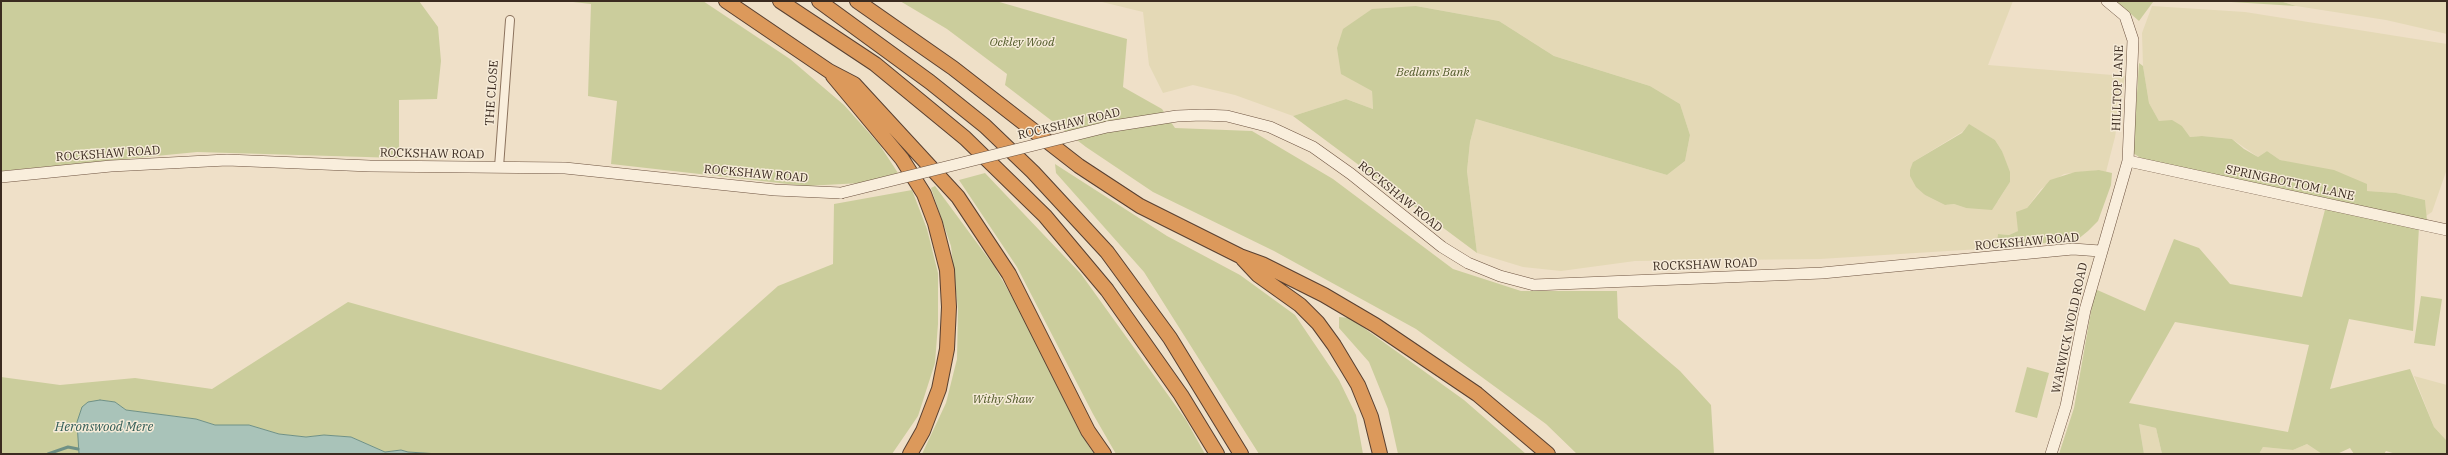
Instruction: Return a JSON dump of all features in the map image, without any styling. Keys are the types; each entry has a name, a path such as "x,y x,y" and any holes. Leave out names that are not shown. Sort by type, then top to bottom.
{"highway":[{"path":"726,1 829,71 854,84 958,197 1009,274 1088,430 1104,454"},
{"path":"780,1 875,64 965,138 1045,216 1107,290 1181,395 1217,454"},
{"path":"819,1 930,82 985,126 1034,172 1107,252 1170,338 1241,454"},
{"path":"856,1 953,68 1085,170 1140,206 1240,256 1262,264 1324,295 1375,325 1477,394 1548,454"},
{"path":"829,71 902,158 924,194 935,223 946,270 949,307 947,349 939,389 923,431 910,454"},
{"path":"1240,256 1258,275 1300,305 1318,323 1334,345 1358,385 1371,417 1380,454"}],"street":[{"name":"HILLTOP LANE","path":"2107,1 2125,16 2133,40 2128,161"},
{"name":"THE CLOSE","path":"499,167 510,20"},
{"name":"ROCKSHAW ROAD","path":"1,177 111,166 206,160 565,168 775,190 841,193 1107,127 1177,116 1202,115 1227,116 1270,127 1313,147 1351,174 1442,247 1468,263 1493,273 1534,285 1822,273 2073,249 2100,251"},
{"name":"SPRINGBOTTOM LANE","path":"2128,161 2447,230"},
{"name":"WARWICK WOLD ROAD","path":"2051,454 2066,406 2085,310 2100,251 2128,161"}],"shaded area":[{"path":"1098,1 2013,1 1988,65 2125,76 2115,137 2106,172 2099,170 2064,174 2041,189 2027,208 2018,231 2009,235 1998,234 1996,248 1820,259 1635,261 1561,271 1523,267 1477,253 1467,171 1470,142 1476,119 1667,175 1685,161 1690,135 1680,104 1650,86 1554,56 1499,21 1416,6 1372,91 1373,109 1346,99 1293,116 1235,95 1193,85 1163,93 1149,65 1143,12","holes":["1969,125 1995,140 2002,151 2010,182 1998,201 1966,208 1954,204 1945,205 1925,195 1913,162 1962,132"]},
{"path":"2280,1 2447,1 2447,34 2386,20 2296,6"},
{"path":"2152,6 2245,12 2447,44 2447,169 2432,212 2426,216 2425,200 2396,193 2366,191 2304,166 2280,160 2267,151 2258,157 2232,139 2202,136 2190,137 2182,126 2159,121 2149,103 2143,66 2142,33"},
{"path":"2414,376 2447,385 2447,441 2434,427"},
{"path":"2139,424 2156,428 2162,454 2144,454"},
{"path":"2307,444 2322,454 2259,454 2263,447 2293,450"}],"green space":[{"path":"1,1 419,1 438,27 441,61 437,99 399,100 399,158 197,152 2,171"},
{"path":"564,1 703,1 790,59 844,105 879,144 898,173 861,183 806,186 611,164 617,101 588,96 591,4"},
{"name":"Ockley Wood","path":"900,1 996,1 1127,39 1123,87 1162,109 1175,128 1252,131 1333,179 1453,269 1521,291 1617,291 1618,318 1680,371 1711,405 1714,454 1577,454 1546,424 1416,329 1274,251 1153,192 1086,147 1005,85 1007,74 947,29"},
{"path":"2116,1 2158,1 2153,2 2139,21"},
{"path":"2215,1 2280,1 2296,6"},
{"name":"Bedlams Bank","path":"1416,6 1499,21 1554,56 1650,86 1680,104 1690,135 1685,161 1667,175 1476,119 1470,142 1467,171 1477,253 1293,116 1346,99 1373,109 1372,91 1341,74 1337,48 1343,29 1372,9"},
{"path":"2139,63 2143,66 2149,103 2159,121 2172,120 2182,126 2190,137 2202,136 2232,139 2244,149 2258,157 2267,151 2280,160 2334,170 2367,184 2367,191 2396,193 2425,200 2427,221 2142,159 2133,153"},
{"path":"1969,124 1995,140 2002,151 2010,172 2010,182 1992,210 1966,208 1954,204 1945,205 1925,195 1916,187 1910,176 1910,170 1913,162 1962,133"},
{"path":"1055,164 1167,236 1240,275 1295,315 1339,380 1356,415 1363,454 1259,454 1144,272 1056,173"},
{"path":"2099,170 2112,173 2111,185 2098,221 2077,240 1996,248 1998,234 2009,235 2018,231 2016,212 2027,208 2050,180 2075,172"},
{"path":"985,173 1081,274 1186,420 1205,454 1116,454 1093,414 1017,267 959,180"},
{"name":"Withy Shaw","path":"935,186 994,266 1023,316 1081,434 1094,454 922,454 946,403 957,359 958,309 951,246 931,188"},
{"path":"912,190 927,229 938,273 938,324 935,363 918,416 892,454 439,454 408,452 401,450 385,452 351,437 324,435 306,437 279,434 249,425 215,425 196,419 126,410 115,402 100,400 78,448 79,454 1,454 1,377 60,385 135,378 212,389 348,302 661,390 778,286 833,264 834,204"},
{"path":"2326,206 2419,227 2413,331 2349,319 2330,389 2410,369 2434,427 2447,441 2447,454 2396,454 2386,451 2384,454 2354,454 2350,448 2337,454 2322,454 2307,444 2293,450 2263,447 2259,454 2162,454 2156,428 2139,424 2144,454 2059,454 2074,408 2095,289 2145,311 2174,239 2199,248 2230,284 2302,297","holes":["2175,322 2309,345 2288,432 2129,403"]},
{"path":"2421,296 2442,299 2435,346 2414,343"},
{"path":"1339,317 1350,318 1464,400 1526,454 1398,454 1388,409 1369,362 1339,328"},
{"path":"2027,367 2049,373 2037,418 2015,412"}],"water":[{"name":"Heronswood Mere","path":"100,400 115,402 126,410 196,419 215,425 249,425 279,434 306,437 324,435 351,437 385,452 401,450 408,452 439,454 79,454 77,422 82,407 88,402"}],"waterway":[{"path":"48,454 68,447 78,449"}]}
